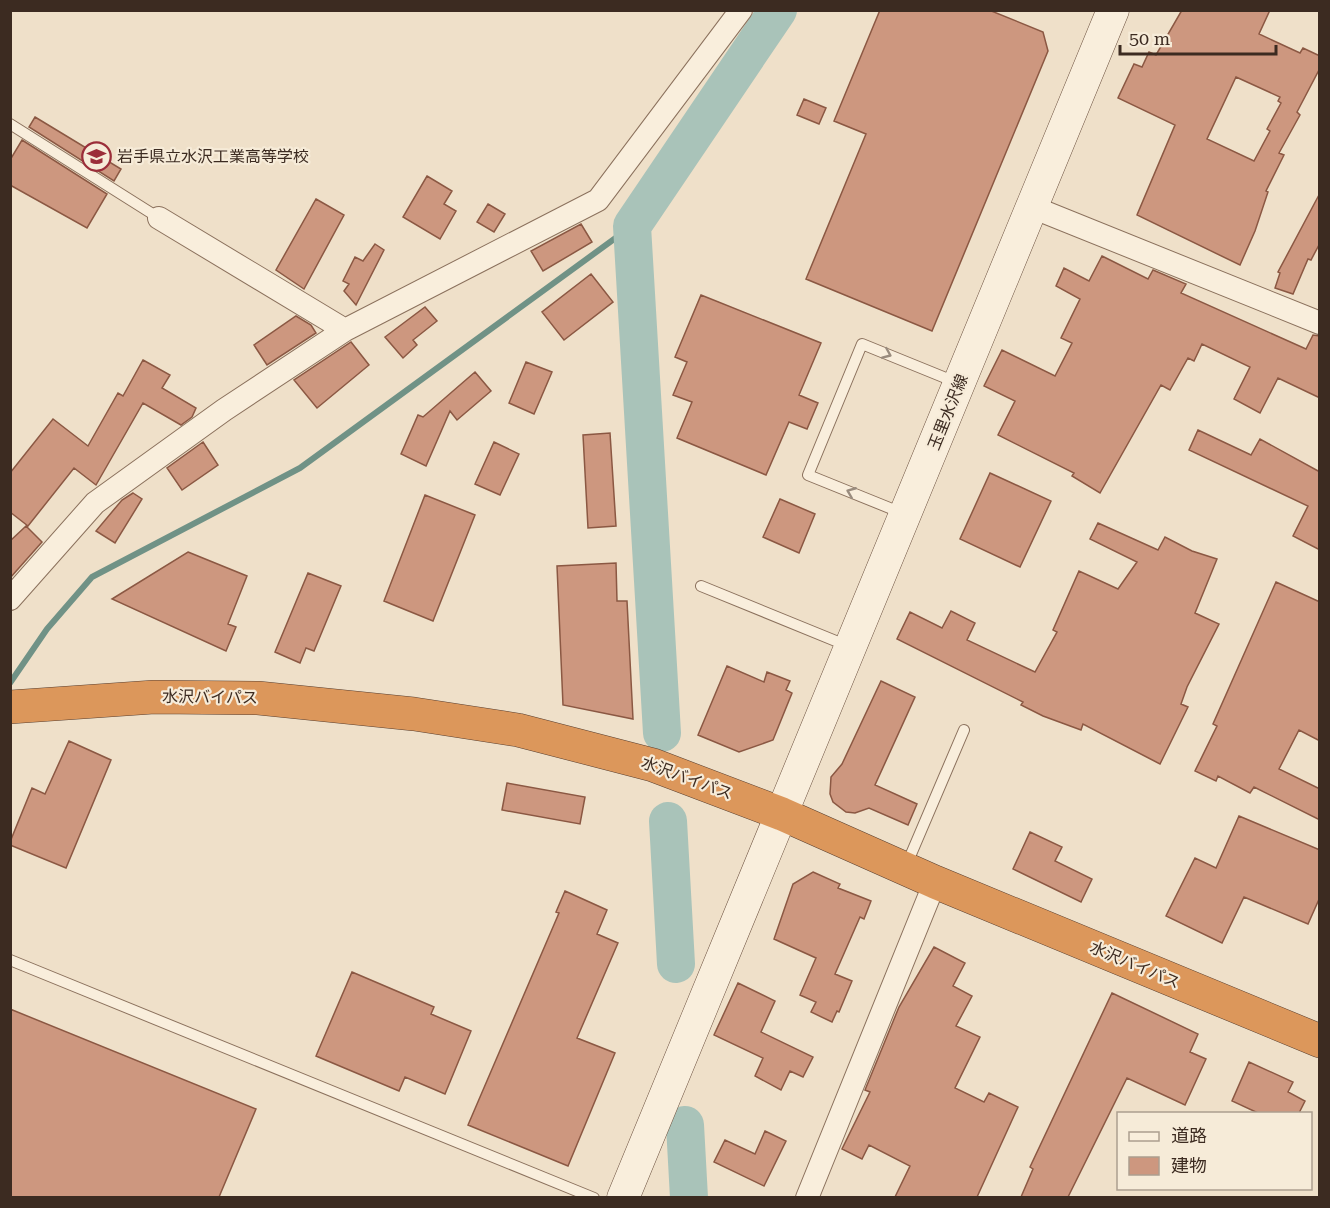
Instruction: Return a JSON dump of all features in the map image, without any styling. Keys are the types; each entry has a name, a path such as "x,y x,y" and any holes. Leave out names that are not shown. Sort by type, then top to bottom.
{"highway":[{"name":"水沢バイパス","path":"10,707 154,697 258,698 414,714 518,730 653,765 782,814 904,869 1320,1041"}],"main road":[{"name":"玉里水沢線","path":"623,1197 1113,10"}],"street":[{"path":"10,599 95,503 224,410 345,330 598,200 741,10"},
{"path":"1032,207 1320,323"},
{"path":"159,218 345,330"},
{"path":"807,1197 935,882"}],"lane":[{"path":"10,124 159,218"},
{"path":"905,514 808,475 812,464 862,344 959,384"},
{"path":"701,586 851,648"},
{"path":"904,869 964,730"},
{"path":"10,960 594,1197"}],"building":[{"path":"880,10 989,10 1043,32 1048,51 932,331 806,279 866,134 834,121"},
{"path":"1182,10 1270,10 1259,34 1300,53 1303,48 1320,56 1320,68 1297,112 1300,115 1279,153 1284,155 1266,191 1268,192 1255,231 1240,265 1137,215 1175,125 1118,98 1134,64 1142,67 1149,52 1156,55","holes":["1236,77 1280,97 1278,101 1281,103 1267,129 1270,131 1254,161 1207,139"]},
{"path":"804,99 826,108 819,124 797,115"},
{"path":"35,117 121,169 114,181 29,127"},
{"path":"22,140 107,194 87,228 10,185 10,160"},
{"path":"427,176 452,191 444,204 456,211 440,239 403,217"},
{"path":"1320,193 1320,243 1311,260 1308,259 1293,294 1275,288 1280,273 1278,272"},
{"path":"316,199 344,215 304,289 276,270"},
{"path":"488,204 505,214 494,232 477,222"},
{"path":"581,224 592,242 543,271 531,251"},
{"path":"375,244 384,250 356,305 344,291 349,284 343,281 355,257 363,261"},
{"path":"1102,256 1148,279 1153,270 1186,284 1181,293 1306,349 1313,335 1320,336 1320,398 1278,378 1260,413 1234,399 1250,367 1202,344 1194,361 1188,358 1170,390 1161,385 1100,493 1072,476 1074,473 998,435 1015,401 984,386 1002,350 1055,376 1072,343 1061,338 1080,299 1056,286 1064,268 1089,281"},
{"path":"591,274 613,302 564,340 542,312"},
{"path":"701,295 821,343 799,395 818,403 807,429 789,422 766,475 677,438 692,402 673,395 687,362 675,357"},
{"path":"425,307 437,321 413,340 417,345 403,358 385,337"},
{"path":"296,316 311,325 316,333 267,365 254,345"},
{"path":"351,342 369,365 317,408 294,380"},
{"path":"143,360 170,375 162,388 196,408 192,417 181,425 143,403 96,485 74,468 28,526 10,512 10,473 53,419 88,446 118,393 123,396"},
{"path":"526,362 552,372 534,414 509,403"},
{"path":"475,372 491,391 457,420 450,411 426,466 401,454 418,415 423,417"},
{"path":"1198,430 1251,455 1260,439 1320,472 1320,550 1293,536 1308,506 1189,450"},
{"path":"610,433 616,526 588,528 583,435"},
{"path":"203,442 218,465 182,490 167,468"},
{"path":"494,442 519,454 500,495 475,484"},
{"path":"990,473 1051,501 1020,567 960,539"},
{"path":"133,493 142,499 115,543 96,531 122,500"},
{"path":"425,495 475,515 433,621 384,601"},
{"path":"780,499 815,514 799,553 763,537"},
{"path":"1098,523 1158,550 1165,537 1192,551 1217,559 1195,613 1219,624 1187,687 1181,704 1188,707 1160,764 1083,724 1081,730 1043,716 1021,705 1023,702 897,639 910,612 942,628 951,611 975,623 967,640 1035,672 1057,632 1053,630 1079,571 1118,589 1137,562 1090,539"},
{"path":"26,526 42,542 10,578 10,541"},
{"path":"188,552 247,576 228,624 236,627 226,651 112,599"},
{"path":"616,563 617,601 627,601 633,719 563,705 557,566"},
{"path":"308,573 341,586 314,651 306,648 300,663 275,652"},
{"path":"1276,582 1320,602 1320,741 1299,730 1279,769 1320,789 1320,820 1254,787 1250,793 1218,776 1216,781 1195,771 1217,726 1213,724"},
{"path":"727,666 764,682 767,672 790,681 786,690 792,693 773,740 739,752 698,735"},
{"path":"881,681 915,697 875,785 917,804 908,825 869,808 855,813 846,812 833,802 830,794 831,777 842,764"},
{"path":"69,741 111,760 66,868 10,845 10,842 32,788 45,794"},
{"path":"507,783 585,797 580,824 502,810"},
{"path":"1239,816 1320,850 1320,897 1308,924 1244,897 1222,943 1166,916 1195,858 1216,868"},
{"path":"1030,832 1062,847 1055,861 1092,879 1081,902 1013,869"},
{"path":"813,872 840,884 838,888 871,901 864,919 860,917 835,974 852,981 839,1012 837,1011 832,1022 811,1012 816,1002 800,995 816,958 774,939 793,884"},
{"path":"565,891 607,910 597,934 618,943 577,1038 615,1053 568,1166 468,1125 559,913 556,912"},
{"path":"934,947 965,963 953,986 972,996 956,1026 980,1037 955,1088 984,1102 989,1093 1018,1107 977,1197 895,1197 910,1166 869,1145 862,1159 842,1149 870,1092 865,1090 899,1007"},
{"path":"352,972 434,1007 431,1014 471,1031 445,1094 405,1077 399,1091 316,1056"},
{"path":"738,983 775,1001 761,1032 813,1057 803,1077 790,1071 781,1090 755,1076 763,1058 714,1035"},
{"path":"1112,993 1198,1034 1190,1052 1206,1059 1185,1105 1127,1078 1068,1197 1021,1197 1033,1169 1030,1167"},
{"path":"10,1009 256,1109 219,1197 10,1197"},
{"path":"1249,1062 1293,1082 1288,1092 1305,1101 1300,1112 1256,1112 1232,1101"},
{"path":"765,1131 786,1141 764,1186 714,1162 725,1140 755,1154"}],"waterway":[{"path":"662,733 632,226 778,10"},
{"path":"10,683 47,629 92,577 300,468 632,226"},
{"path":"668,821 676,964"},
{"path":"685,1125 689,1198"}],"place":[{"name":"岩手県立水沢工業高等学校","path":"96,156"}]}
